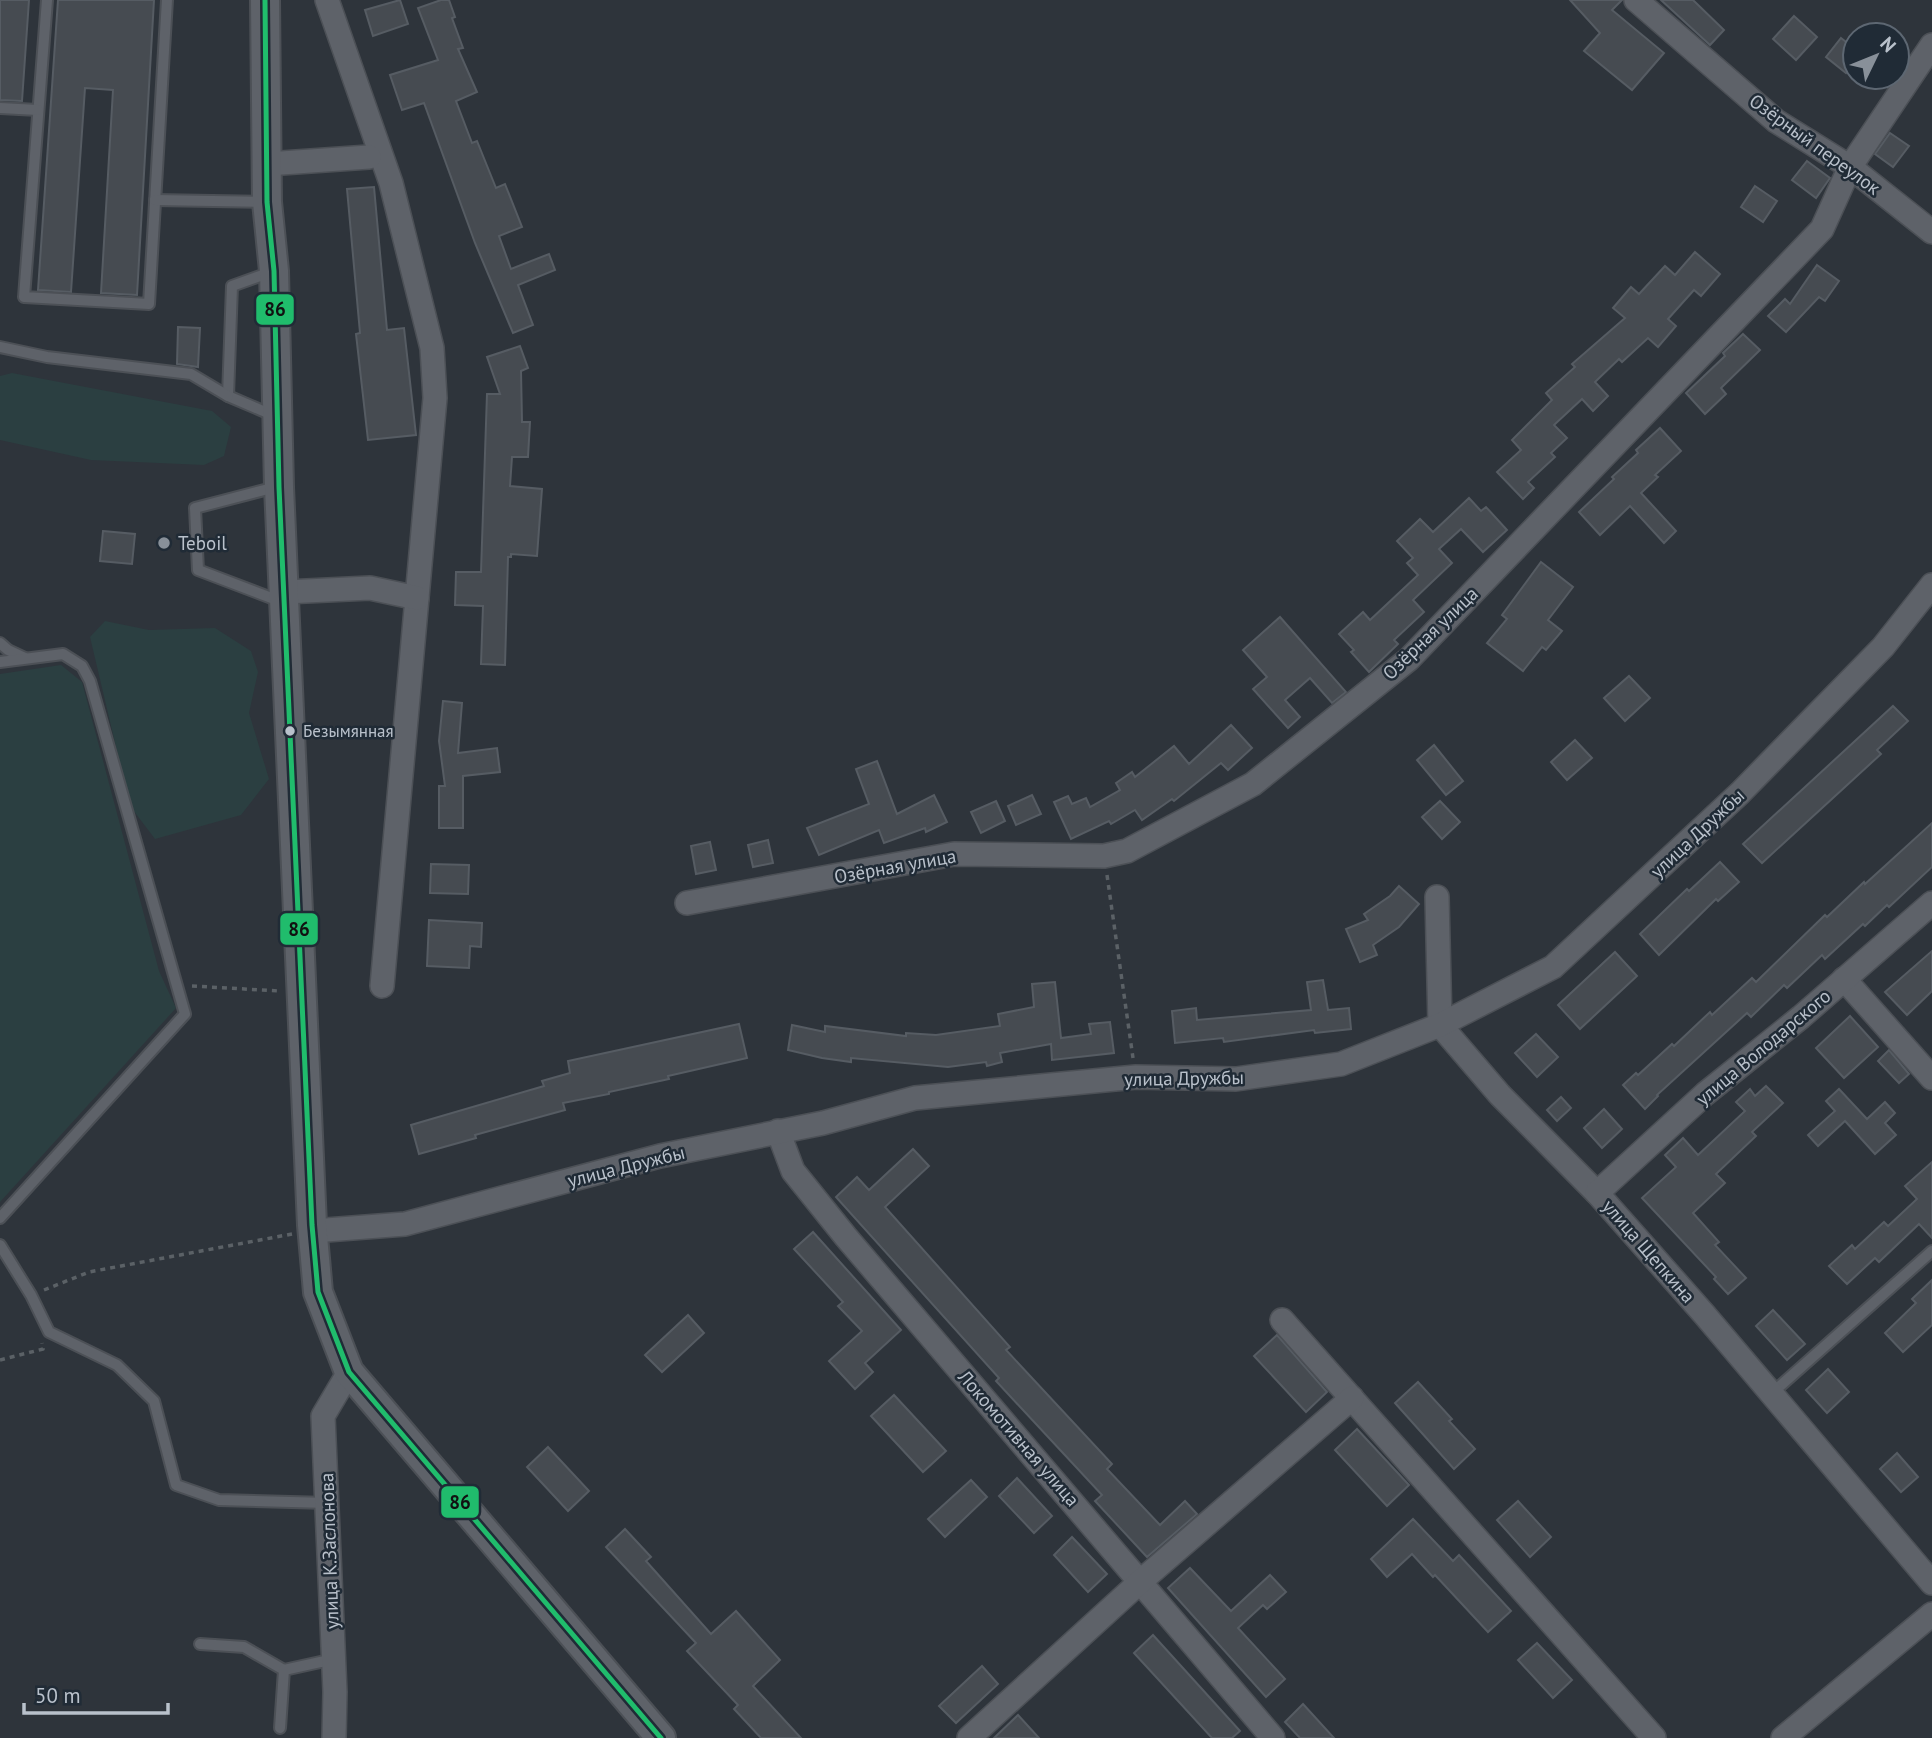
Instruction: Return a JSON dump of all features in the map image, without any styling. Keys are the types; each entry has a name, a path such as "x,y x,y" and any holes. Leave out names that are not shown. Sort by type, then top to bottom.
{"street":[{"path":"265,0 267,202 274,271 279,487 292,790 318,1292 349,1372 661,1738"},
{"path":"327,0 391,183 432,348 435,398 382,986"},
{"name":"Озёрный переулок","path":"1636,0 1776,121 1850,167 1932,232"},
{"name":"Озёрная улица","path":"687,903 954,854 1104,856 1127,851 1252,784 1409,659 1822,229 1850,167 1932,45"},
{"path":"267,164 369,157"},
{"name":"улица Дружбы","path":"313,1231 405,1224 660,1156 823,1123 915,1098 1136,1077 1236,1079 1341,1064 1440,1025 1553,967 1740,793 1884,648 1932,585"},
{"path":"285,598 370,588 417,598"},
{"path":"1437,897 1440,1025"},
{"name":"улица Володарского","path":"1597,1193 1705,1094 1801,1017 1932,903"},
{"path":"1844,979 1932,1078"},
{"name":"улица Щепкина","path":"1440,1025 1500,1095 1597,1193 1932,1583"},
{"name":"Локомотивная улица","path":"778,1130 793,1171 846,1237 1273,1738"},
{"path":"1282,1320 1654,1738"},
{"name":"улица К.Заслонова","path":"334,1738 334,1660 323,1416 349,1372"},
{"path":"969,1738 1141,1581 1352,1398"},
{"path":"1783,1738 1932,1614"}],"lane":[{"path":"47,0 24,297 149,304 167,0"},
{"path":"0,108 38,110"},
{"path":"155,200 267,202"},
{"path":"228,396 232,286 274,271"},
{"path":"0,346 47,357 191,374 228,396 277,417"},
{"path":"279,487 195,508 198,570 285,598"},
{"path":"0,643 27,659"},
{"path":"0,662 63,654 82,666 90,681 185,1014 0,1218"},
{"path":"0,1245 50,1332 117,1365 154,1401 176,1485 219,1500 328,1503"},
{"path":"1771,1394 1932,1251"},
{"path":"200,1644 244,1647 284,1670 334,1660"},
{"path":"280,1728 284,1670"}],"path":[{"path":"1104,856 1136,1077"},
{"path":"176,985 303,992"},
{"path":"31,1295 89,1272 313,1231"},
{"path":"0,1360 43,1349 40,1336"}],"green space":[{"path":"12,373 212,411 231,427 224,456 204,465 91,460 0,440 0,376"},
{"path":"105,621 149,630 215,628 251,651 258,672 249,713 269,779 241,815 155,839 130,806 90,637"},
{"path":"61,665 82,682 159,971 176,1008 0,1202 0,674"}],"building":[{"path":"0,0 29,0 22,101 0,100"},
{"path":"58,0 154,0 137,295 101,293 113,90 85,88 71,292 38,290"},
{"path":"400,0 408,24 373,36 365,10"},
{"path":"449,0 455,17 452,18 463,48 458,49 477,92 456,101 472,143 477,141 496,188 505,184 522,227 499,236 511,269 549,254 555,270 518,285 533,325 513,333 475,243 424,103 402,110 390,75 438,60 418,8"},
{"path":"1570,0 1622,0 1612,10 1664,53 1632,90 1584,51 1600,33"},
{"path":"1661,0 1693,0 1724,30 1710,45"},
{"path":"1794,16 1817,37 1796,60 1773,39"},
{"path":"1841,38 1841,69 1826,57"},
{"path":"1890,133 1909,146 1893,167 1875,154"},
{"path":"1807,161 1830,178 1816,198 1792,180"},
{"path":"1755,186 1777,201 1763,222 1741,207"},
{"path":"374,187 387,330 404,328 416,435 368,440 356,334 360,333 347,189"},
{"path":"1695,252 1720,274 1701,296 1694,290 1668,319 1676,326 1658,347 1648,338 1622,362 1619,359 1595,382 1608,396 1593,411 1582,399 1554,425 1567,438 1551,453 1555,457 1528,482 1534,488 1523,499 1497,472 1521,450 1512,440 1552,400 1546,393 1575,367 1572,364 1625,318 1613,308 1631,287 1639,294 1665,266 1675,275"},
{"path":"1817,265 1839,281 1825,301 1819,297 1786,332 1768,316 1785,299 1790,304"},
{"path":"178,327 200,328 198,367 177,364"},
{"path":"1743,334 1760,350 1721,388 1726,394 1705,414 1686,393 1725,356 1723,353"},
{"path":"520,346 528,368 521,371 522,422 530,422 528,457 512,457 510,486 542,489 537,556 511,554 511,557 508,557 505,665 481,664 483,606 455,605 456,572 481,572 487,394 500,394 487,357"},
{"path":"1660,428 1681,451 1655,475 1658,477 1641,493 1676,531 1664,543 1630,506 1600,535 1579,512 1614,479 1612,477 1638,453 1636,450"},
{"path":"1469,498 1481,511 1486,507 1507,530 1483,552 1461,529 1439,549 1452,563 1413,600 1424,612 1394,640 1398,644 1369,672 1339,634 1363,612 1370,620 1418,575 1407,563 1413,558 1397,541 1420,519 1433,532"},
{"path":"103,531 135,534 132,564 100,561"},
{"path":"1541,562 1573,587 1548,620 1562,631 1546,650 1542,647 1523,671 1487,643 1507,619 1502,615"},
{"path":"1280,617 1346,692 1332,703 1310,678 1285,700 1300,717 1288,728 1253,689 1267,677 1243,650"},
{"path":"1629,676 1650,698 1625,721 1604,698"},
{"path":"443,701 462,703 458,753 497,748 500,772 463,776 463,828 439,828 439,786 445,786 439,741"},
{"path":"1893,706 1908,721 1877,750 1881,754 1762,863 1743,844"},
{"path":"1231,725 1252,748 1228,770 1221,763 1174,801 1172,799 1142,820 1135,810 1111,824 1109,821 1071,839 1054,802 1068,796 1072,804 1086,798 1090,807 1120,790 1116,783 1132,772 1135,777 1174,746 1189,764"},
{"path":"1575,740 1592,758 1567,780 1551,762"},
{"path":"1434,745 1463,781 1446,795 1417,760"},
{"path":"877,761 897,814 934,795 947,822 926,832 925,828 884,843 879,830 819,855 807,828 869,804 856,769"},
{"path":"1032,795 1041,814 1016,825 1008,806"},
{"path":"996,801 1005,821 981,833 971,812"},
{"path":"1440,801 1460,822 1442,839 1422,817"},
{"path":"1932,823 1932,867 1889,907 1887,905 1865,926 1863,924 1825,959 1822,955 1787,988 1784,985 1751,1017 1747,1013 1645,1109 1623,1085 1672,1044 1674,1046 1710,1012 1712,1015 1752,978 1756,982 1825,915 1827,917"},
{"path":"768,840 773,863 753,867 748,845"},
{"path":"710,842 716,870 696,874 691,846"},
{"path":"1720,862 1739,882 1718,901 1716,899 1659,955 1640,934"},
{"path":"431,864 469,865 468,894 430,893"},
{"path":"1399,886 1419,904 1399,927 1373,945 1377,955 1360,962 1346,929 1368,920 1364,914 1390,896"},
{"path":"429,920 482,923 481,947 470,946 469,968 427,966"},
{"path":"1932,951 1932,991 1907,1015 1885,992"},
{"path":"1615,952 1637,976 1580,1029 1558,1005"},
{"path":"1323,980 1328,1010 1349,1008 1351,1029 1315,1033 1314,1030 1224,1042 1223,1038 1175,1043 1172,1011 1196,1008 1197,1020 1311,1010 1307,982"},
{"path":"1055,982 1061,1038 1091,1034 1089,1024 1110,1022 1114,1053 1052,1060 1051,1044 1000,1053 1002,1062 987,1066 986,1062 948,1067 851,1058 851,1062 788,1050 792,1025 825,1032 825,1026 906,1036 906,1033 936,1035 1000,1026 998,1014 1034,1007 1032,984"},
{"path":"1850,1016 1878,1047 1844,1078 1816,1048"},
{"path":"739,1024 747,1058 668,1076 669,1079 609,1094 563,1103 565,1110 419,1154 411,1125 544,1086 542,1081 570,1073 568,1061"},
{"path":"1536,1034 1558,1057 1537,1077 1515,1053"},
{"path":"1889,1050 1909,1074 1899,1083 1878,1061"},
{"path":"1766,1086 1783,1103 1752,1132 1756,1136 1716,1174 1725,1183 1693,1213 1719,1242 1715,1245 1746,1278 1728,1294 1714,1279 1716,1277 1642,1198 1676,1167 1665,1155 1683,1138 1698,1155 1745,1111 1736,1102 1750,1089 1755,1096"},
{"path":"1839,1089 1867,1119 1885,1102 1895,1113 1885,1123 1896,1135 1875,1154 1845,1121 1818,1146 1808,1135 1835,1111 1826,1101"},
{"path":"1561,1097 1571,1108 1557,1121 1547,1110"},
{"path":"1604,1109 1622,1129 1602,1148 1584,1128"},
{"path":"913,1149 929,1166 885,1207 1010,1347 1006,1350 1112,1464 1107,1469 1160,1525 1185,1501 1197,1514 1147,1557 1095,1501 1102,1495 996,1381 999,1378 836,1197 857,1177 869,1190"},
{"path":"1932,1162 1932,1238 1919,1224 1879,1262 1875,1258 1847,1284 1829,1266 1852,1245 1855,1249 1884,1222 1888,1226 1917,1199 1905,1186"},
{"path":"813,1232 901,1330 865,1363 873,1372 855,1389 829,1361 862,1331 838,1306 843,1302 794,1249"},
{"path":"1932,1280 1932,1325 1903,1352 1885,1333 1916,1303 1912,1299"},
{"path":"1773,1310 1805,1344 1787,1360 1756,1326"},
{"path":"688,1315 704,1333 662,1372 645,1355"},
{"path":"1277,1335 1327,1392 1306,1412 1254,1356"},
{"path":"1828,1369 1849,1392 1827,1413 1806,1390"},
{"path":"1418,1382 1475,1449 1454,1469 1395,1403"},
{"path":"894,1395 946,1451 923,1472 871,1416"},
{"path":"1357,1429 1409,1485 1387,1506 1335,1450"},
{"path":"548,1447 589,1491 568,1511 527,1467"},
{"path":"1897,1453 1918,1477 1901,1492 1880,1469"},
{"path":"1017,1478 1052,1516 1034,1533 999,1496"},
{"path":"971,1480 987,1497 945,1537 928,1519"},
{"path":"1518,1501 1551,1537 1530,1557 1497,1520"},
{"path":"1413,1519 1453,1561 1459,1555 1511,1611 1488,1632 1412,1554 1387,1577 1371,1559"},
{"path":"625,1529 651,1557 646,1561 711,1634 736,1611 780,1660 753,1686 801,1738 761,1738 734,1709 738,1705 687,1651 696,1643 606,1547"},
{"path":"1072,1537 1107,1574 1088,1592 1054,1555"},
{"path":"1190,1568 1231,1611 1270,1575 1286,1592 1267,1609 1263,1605 1238,1628 1285,1679 1266,1697 1168,1588"},
{"path":"1153,1635 1240,1731 1232,1738 1212,1738 1134,1653"},
{"path":"1537,1643 1572,1680 1553,1698 1518,1660"},
{"path":"982,1666 998,1684 956,1723 939,1706"},
{"path":"1303,1704 1334,1738 1300,1738 1285,1722"},
{"path":"1018,1715 1039,1738 994,1738"}],"transit line":[{"name":"86","path":"265,0 267,202 274,271 279,487 312,1225 318,1292 349,1372 661,1738"}],"place":[{"name":"Teboil","path":"164,543"},
{"name":"Безымянная","path":"290,731"}]}
